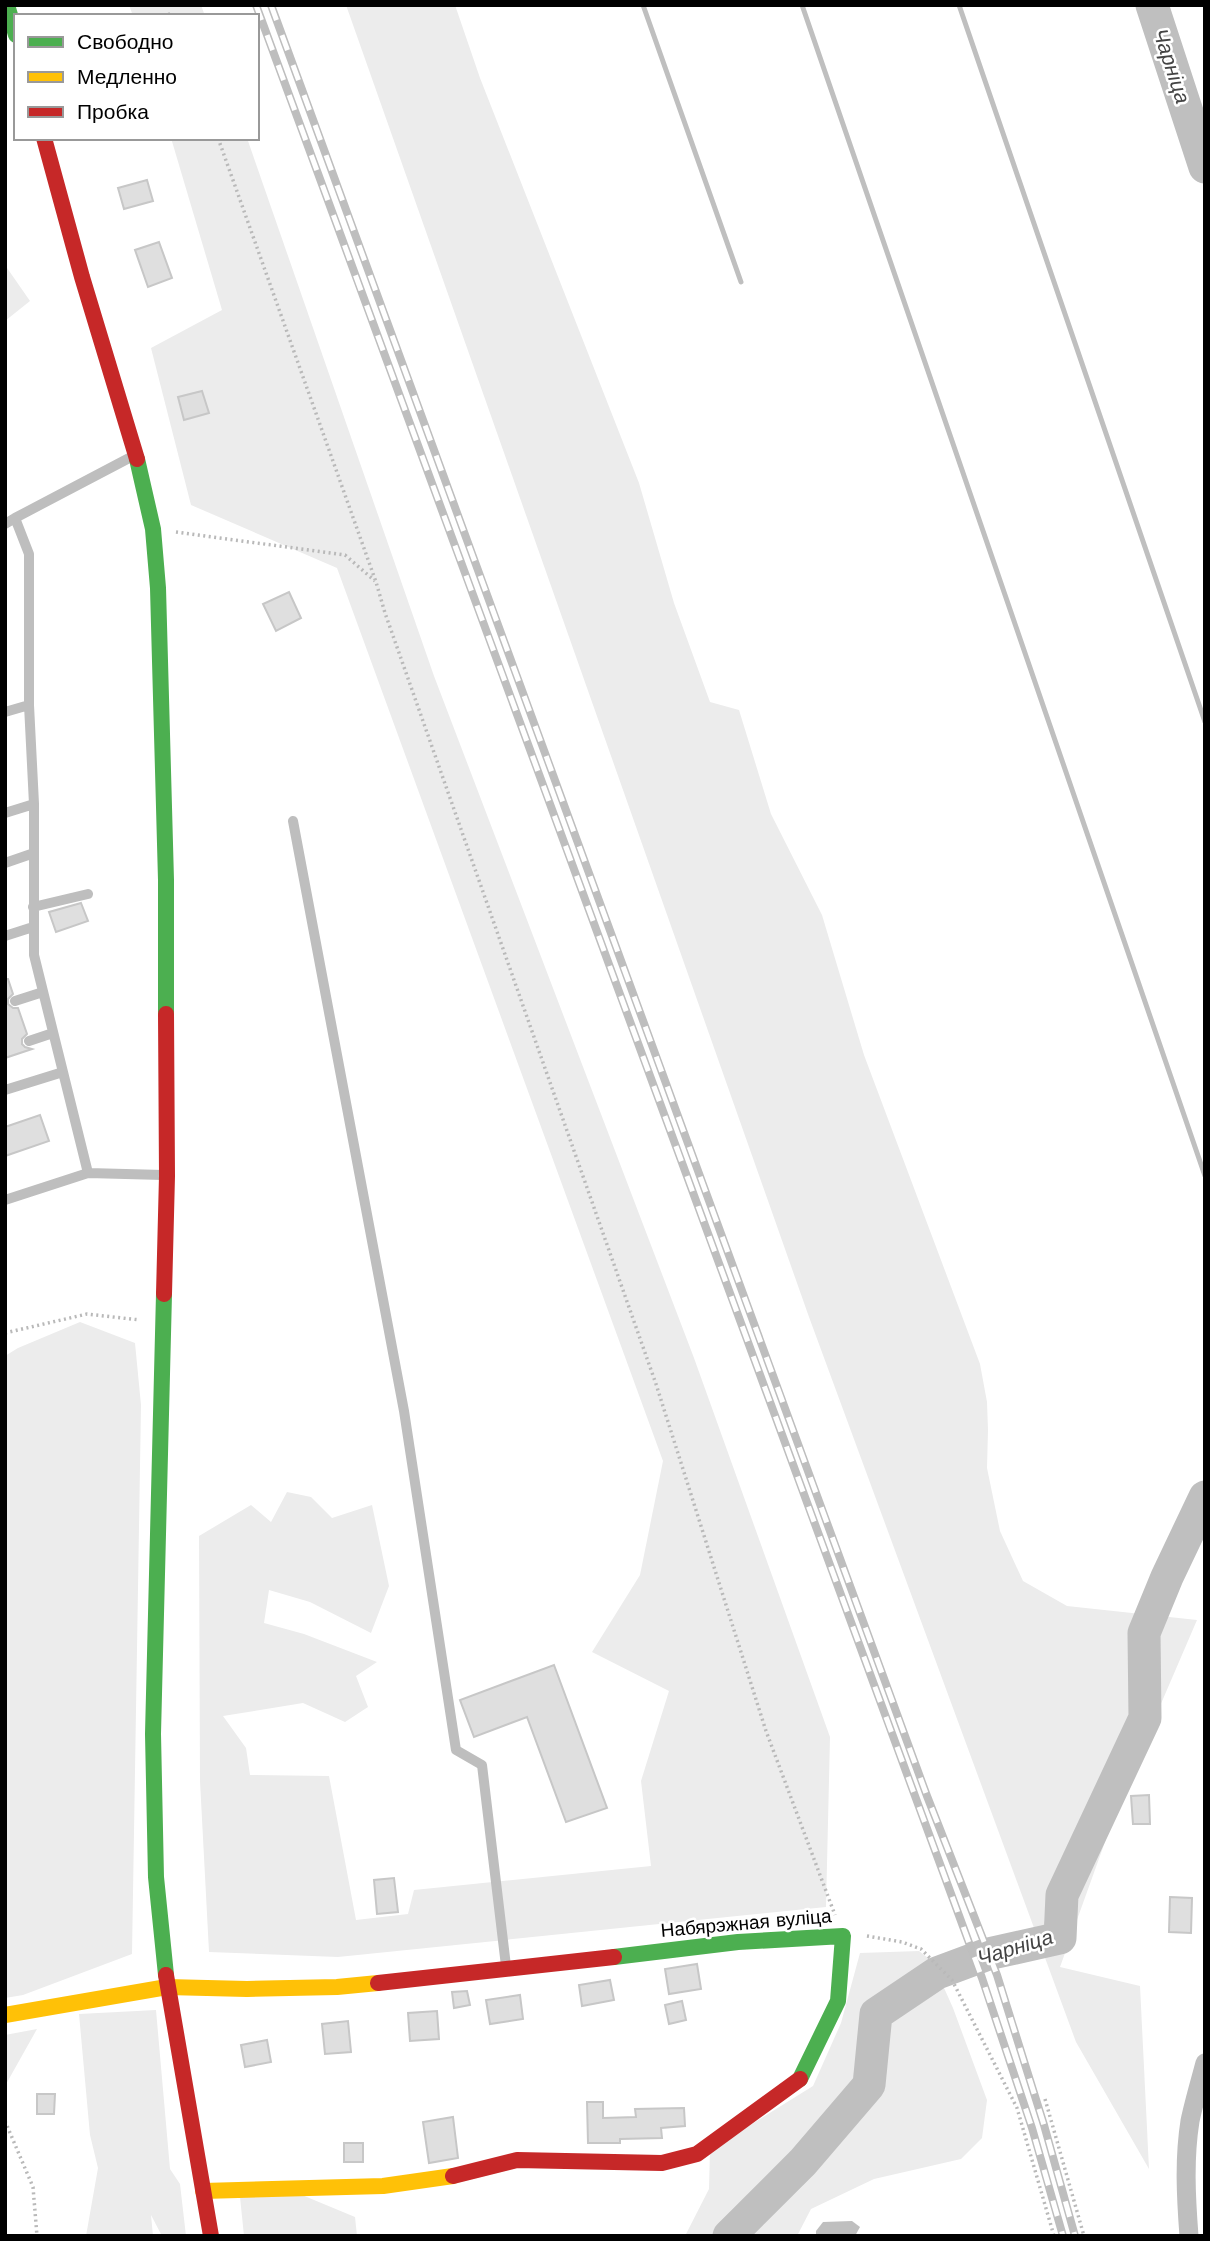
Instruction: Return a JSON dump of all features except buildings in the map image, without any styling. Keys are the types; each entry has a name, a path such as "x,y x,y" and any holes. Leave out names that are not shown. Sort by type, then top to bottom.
{"street":[{"path":"7,5 14,28"},
{"path":"45,140 82,277 136,454 153,529 158,588 166,880 167,1176 153,1734 156,1877 167,1987 211,2236"},
{"name":"Набярэжная вуліца","path":"5,2015 167,1987 337,1987 738,1942 843,1936 838,2001 799,2081 697,2154 662,2163 517,2160 458,2175 383,2186 204,2191"},
{"path":"1189,2236 1187,2150 1191,2120 1205,2063"}],"lane":[{"path":"88,1173 34,955 29,554 10,521 136,454"},
{"path":"5,712 29,705"},
{"path":"5,813 34,804"},
{"path":"293,821 404,1411 456,1751 482,1765 507,1970"},
{"path":"5,863 34,853"},
{"path":"33,907 88,894"},
{"path":"5,936 33,927"},
{"path":"15,1001 43,992"},
{"path":"29,1041 53,1033"},
{"path":"5,1090 63,1072"},
{"path":"5,1199 88,1173 167,1176"}],"path":[{"path":"219,140 656,1384 766,1731 843,1936 866,1936 902,1942 921,1949 952,1980 1017,2108 1054,2236"},
{"path":"153,529 345,555 376,582"},
{"path":"5,1333 87,1314 163,1321"},
{"path":"1045,2099 1084,2236"},
{"path":"5,2121 33,2187 37,2236"}],"shaded area":[{"path":"129,5 201,5 204,14 132,14"},
{"path":"346,5 455,5 480,78 639,483 674,603 710,702 739,710 771,814 822,915 864,1055 980,1364 987,1402 987,1468 1000,1531 1023,1581 1067,1606 1197,1620 1123,1792 1060,1967 1140,1986 1149,2169 1076,2042 809,1317"},
{"path":"172,140 248,140 434,676 694,1358 830,1737 826,1907 338,1957 209,1952 200,1781 199,1536 251,1505 271,1522 287,1492 311,1497 332,1518 372,1505 389,1586 371,1633 310,1602 269,1590 264,1623 304,1634 377,1662 356,1676 368,1707 345,1722 303,1703 223,1716 246,1748 250,1775 329,1776 356,1920 408,1914 414,1890 651,1866 641,1781 669,1691 592,1652 640,1575 663,1461 337,568 191,505 151,348 222,310"},
{"path":"5,265 30,301 5,321"},
{"path":"80,1322 135,1343 141,1405 132,1954 23,1995 5,1998 5,1356"},
{"path":"919,1951 932,1961 953,2008 987,2100 982,2138 961,2159 874,2179 811,2209 797,2236 685,2236 709,2189 710,2150 813,2086 841,2023 860,1953"},
{"path":"156,2010 170,2169 180,2184 186,2236 162,2236 151,2215 153,2236 86,2236 98,2168 90,2135 79,2014"},
{"path":"37,2029 5,2086 5,2035"},
{"path":"302,2195 355,2217 357,2236 244,2236 240,2197"},
{"path":"852,2221 860,2227 855,2236 816,2236 816,2231 823,2222"}],"waterway":[{"path":"643,5 741,282"},
{"path":"802,5 1205,1176"},
{"path":"959,5 1205,722"},
{"name":"Чарніца","path":"1152,5 1205,167"},
{"name":"Чарніца","path":"729,2236 803,2162 869,2085 876,2014 937,1973 988,1954 1060,1938 1062,1895 1145,1718 1144,1633 1205,1497"}],"railway":[{"path":"256,5 982,1978 1032,2128 1063,2236"},
{"path":"271,5 927,1796 997,1975 1075,2236"}],"traffic: fast":[{"path":"7,5 14,28"},
{"path":"137,459 153,529 158,588 166,880 166,1014"},
{"path":"164,1294 153,1734 156,1877 166,1975"},
{"path":"614,1957 738,1942 843,1936 838,2001 800,2079"}],"traffic: slow":[{"path":"5,2015 167,1987 247,1989 337,1987 378,1983"},
{"path":"203,2191 383,2186 453,2176"}],"traffic: jam":[{"path":"45,140 82,277 137,459"},
{"path":"164,1294 167,1176 166,1014"},
{"path":"378,1983 614,1957"},
{"path":"166,1975 211,2236"},
{"path":"453,2176 517,2160 662,2163 697,2154 800,2079"}]}
